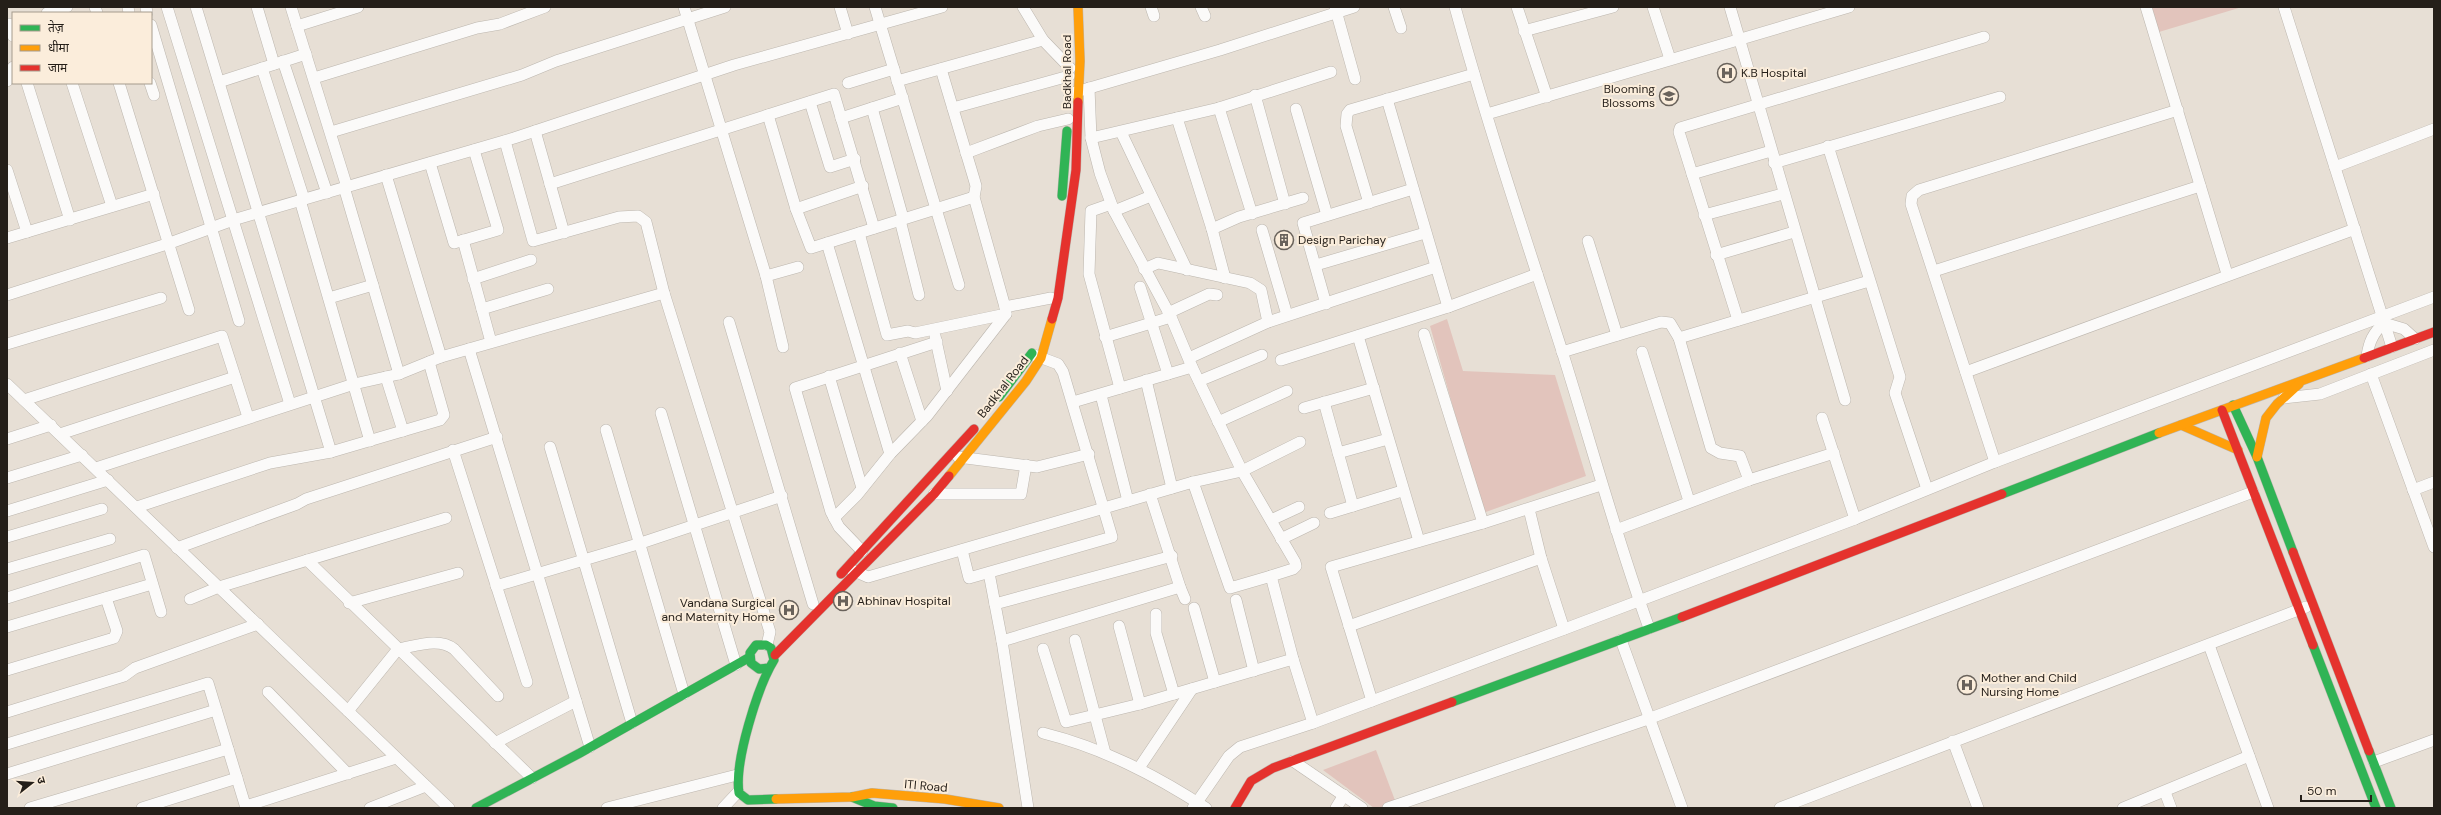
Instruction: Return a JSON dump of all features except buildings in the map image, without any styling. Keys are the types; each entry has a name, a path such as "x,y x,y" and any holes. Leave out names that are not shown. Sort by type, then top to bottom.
{"street":[{"path":"50,12 67,7"},
{"path":"167,7 290,404"},
{"path":"196,7 259,212 312,397 330,452"},
{"path":"257,7 327,193"},
{"path":"291,7 331,132 399,374"},
{"path":"297,26 358,7"},
{"path":"314,78 477,28 500,24 545,7"},
{"path":"684,7 766,276 783,347"},
{"path":"331,132 522,75 556,61 726,7"},
{"path":"840,7 848,34"},
{"path":"875,7 959,285"},
{"path":"7,295 170,244 232,220 474,150 705,75 942,7"},
{"path":"953,108 1070,72 1043,40 1023,7"},
{"name":"Badkhal Road","path":"771,649 813,604 852,570 862,551 949,456 1037,356 1037,346 1051,298 1057,259 1068,119 1070,7"},
{"name":"Badkhal Road","path":"771,649 852,570 934,494 1026,381 1037,356 1058,298 1076,170 1084,89 1078,7"},
{"path":"1069,94 1220,50 1335,10 1354,7"},
{"path":"1394,7 1401,28"},
{"path":"1455,7 1486,114 1562,352 1601,485 1649,628"},
{"path":"1517,7 1547,97"},
{"path":"1524,31 1587,11 1614,7"},
{"path":"1653,7 1670,59"},
{"path":"1730,7 1813,297 1845,400"},
{"path":"1486,114 1739,40 1835,9 1849,7"},
{"path":"2146,7 2227,274"},
{"path":"2284,7 2392,347"},
{"path":"1335,10 1355,79"},
{"path":"152,28 239,321"},
{"path":"1738,320 1716,255 1679,132 1680,128 1984,36"},
{"path":"898,81 1043,40"},
{"path":"220,82 306,54"},
{"path":"262,68 302,200 370,441"},
{"path":"7,81 12,69"},
{"path":"848,83 894,69"},
{"path":"941,69 976,186 974,197 1005,311"},
{"path":"1092,138 1219,108 1255,95 1331,72"},
{"path":"1369,203 1346,126 1346,114 1350,110 1474,74"},
{"path":"27,84 70,220"},
{"path":"72,84 112,206"},
{"path":"119,84 170,244 189,310"},
{"path":"150,84 154,96"},
{"path":"1084,89 1092,138 1100,173 1112,207 1169,315 1190,363 1242,471 1296,566 1271,576 1230,588 1193,482"},
{"path":"550,184 834,94 855,159 874,228"},
{"path":"1255,95 1285,204"},
{"path":"1774,163 2000,97"},
{"path":"841,118 903,98"},
{"path":"1387,99 1425,233 1448,307"},
{"path":"810,102 830,167 855,159"},
{"path":"872,108 902,219 919,295"},
{"path":"1219,108 1252,214"},
{"path":"1296,109 1327,216"},
{"path":"1995,462 1911,204 1912,196 1915,193 2178,110"},
{"path":"768,115 796,209 811,248 974,197"},
{"path":"1177,118 1226,278"},
{"path":"966,153 1038,126 1068,119"},
{"path":"2335,167 2434,129"},
{"path":"535,131 564,232"},
{"path":"1121,132 1187,270"},
{"path":"505,140 533,241 619,217 643,218 649,234 664,293 770,632 771,649 774,660 768,668 737,775 738,792 722,808"},
{"path":"1828,146 1900,377 1895,393 1927,489"},
{"path":"430,163 454,243 498,230 474,150"},
{"path":"1692,174 1771,151"},
{"path":"7,170 27,232"},
{"path":"386,175 441,357"},
{"path":"796,209 863,186"},
{"path":"1934,271 2200,186"},
{"path":"1326,304 1303,223 1413,189"},
{"path":"7,238 154,194"},
{"path":"1704,215 1783,194"},
{"path":"1120,388 1089,274 1091,211 1112,207 1151,196"},
{"path":"1212,229 1252,214 1303,198"},
{"path":"1966,372 2227,274 2355,228"},
{"path":"1262,230 1287,316"},
{"path":"1716,255 1794,232"},
{"path":"859,233 887,335 908,331 916,333 1051,298"},
{"path":"1316,265 1425,233"},
{"path":"463,240 491,342"},
{"path":"1588,241 1617,335"},
{"path":"826,243 890,454"},
{"path":"473,279 531,260"},
{"path":"1144,269 1158,263 1226,278 1258,287 1268,322"},
{"path":"766,276 798,266"},
{"path":"1073,402 1101,395 1168,374 1268,322 1436,267"},
{"path":"1281,360 1448,307 1537,274"},
{"path":"1679,338 1869,281"},
{"path":"329,298 373,284"},
{"path":"1140,287 1168,374"},
{"path":"482,309 548,289"},
{"path":"96,468 312,397 354,384 399,374 441,357 664,293"},
{"path":"1106,337 1151,323 1209,294 1217,295"},
{"path":"1043,733 1071,740 1139,768 1199,806 1229,756 1240,747 1313,723 1564,629 1855,519 1995,462 2383,319 2434,297"},
{"path":"7,344 161,298"},
{"path":"834,518 862,488 890,454 922,421 947,391 1005,311"},
{"path":"2383,319 2404,329 2415,339"},
{"path":"2367,356 2375,332 2383,319"},
{"path":"729,322 813,604"},
{"path":"1562,352 1665,322 1673,326 1679,338 1711,448 1720,453 1740,456 1749,480"},
{"path":"933,328 947,391"},
{"path":"1234,808 1251,781 1273,768 1621,640 2233,405 2434,332"},
{"path":"1424,334 1483,523"},
{"path":"24,400 222,336 248,417"},
{"path":"1358,336 1402,491 1419,541"},
{"path":"862,551 839,527 834,518 814,458 795,388 937,342"},
{"path":"469,349 590,747"},
{"path":"2284,398 2320,394 2434,350"},
{"path":"1642,352 1689,501"},
{"path":"900,353 922,421"},
{"path":"1199,381 1262,355"},
{"path":"962,550 969,578 1112,537 1073,402 1058,364 1037,356"},
{"path":"136,507 270,463 330,452 440,420 444,415 429,362"},
{"path":"2371,374 2434,547"},
{"path":"829,376 862,488"},
{"path":"60,434 235,377"},
{"path":"386,377 403,431"},
{"path":"2257,457 2266,418 2304,379"},
{"path":"1146,380 1172,488"},
{"path":"1304,408 1374,388"},
{"path":"9,389 24,400 51,425 177,548 449,808"},
{"path":"1218,422 1287,391"},
{"path":"1101,395 1128,501"},
{"path":"1324,402 1353,506"},
{"path":"2233,405 2257,457 2315,604 2391,808"},
{"path":"2222,410 2376,808"},
{"path":"661,413 736,665"},
{"path":"1822,418 1855,519"},
{"path":"7,439 51,425"},
{"path":"2181,425 2238,450"},
{"path":"606,430 641,543 684,694"},
{"path":"177,548 297,504 306,499 453,450 497,437"},
{"path":"1338,453 1388,439"},
{"path":"852,570 868,577 1150,494 1193,482 1242,471 1300,442"},
{"path":"550,447 632,723"},
{"path":"453,450 527,682"},
{"path":"1616,530 1689,501 1834,453"},
{"path":"949,456 1037,467 1089,454"},
{"path":"7,478 82,455"},
{"path":"934,494 1021,494 1026,465"},
{"path":"7,511 108,480"},
{"path":"2413,490 2434,482"},
{"path":"1372,701 1330,567 1483,523 1601,485"},
{"path":"1330,513 1402,491"},
{"path":"1388,808 1648,719 2254,492"},
{"path":"1150,494 1172,556 1180,587 1185,599"},
{"path":"496,586 585,561 782,496"},
{"path":"1271,520 1299,507"},
{"path":"7,537 102,509"},
{"path":"1529,509 1541,558 1564,629"},
{"path":"190,599 219,587 446,518"},
{"path":"1281,539 1314,523"},
{"path":"7,569 110,539"},
{"path":"7,598 144,555 161,612"},
{"path":"995,604 1172,556"},
{"path":"1349,626 1541,558"},
{"path":"307,560 532,778"},
{"path":"350,603 458,573"},
{"path":"988,573 1002,641 1028,808"},
{"path":"1271,576 1293,659 1313,723"},
{"path":"7,627 152,584"},
{"path":"1002,641 1180,587"},
{"path":"7,670 114,638 117,631 106,598"},
{"path":"1236,600 1254,671"},
{"path":"1780,808 2315,604"},
{"path":"1194,608 1215,682"},
{"path":"1156,614 1156,633 1174,694"},
{"path":"7,712 124,676 135,668 258,624"},
{"path":"1119,626 1140,704"},
{"path":"1074,640 1096,715 1105,753"},
{"path":"1621,640 1648,719 1682,808"},
{"path":"348,711 398,649 440,642 447,644 498,696"},
{"path":"476,808 590,747 750,657 756,645 771,649"},
{"path":"2209,645 2268,808"},
{"path":"1043,650 1071,740"},
{"path":"750,657 754,666 759,669 768,668"},
{"path":"1066,722 1140,704 1293,659"},
{"path":"7,744 208,683 246,807 396,758"},
{"path":"1139,768 1192,689"},
{"path":"268,692 348,774"},
{"path":"495,742 576,701"},
{"path":"7,774 216,710"},
{"path":"2374,762 2434,740"},
{"path":"1953,741 1978,808"},
{"path":"30,808 228,749"},
{"path":"2123,808 2165,792 2249,756"},
{"path":"1293,761 1362,808"},
{"path":"607,808 737,775"},
{"path":"142,808 237,778"},
{"path":"370,808 426,786"},
{"name":"ITI Road","path":"738,792 748,800 852,797 879,793 945,799 998,808"},
{"path":"2165,792 2170,808"},
{"path":"1336,808 1344,795"},
{"name":"ITI Road","path":"852,797 874,806 893,808"}],"shaded area":[{"path":"2152,7 2242,7 2159,32"},
{"path":"1447,319 1463,371 1555,375 1586,476 1483,513 1430,326"},
{"path":"1376,750 1396,803 1382,808 1374,808 1323,770"}],"traffic: fast":[{"path":"1062,196 1067,131"},
{"path":"999,397 1032,353"},
{"path":"2233,405 2257,457 2293,552"},
{"path":"2002,494 2159,433"},
{"path":"1452,702 1682,617"},
{"path":"768,668 759,669 751,663 750,653 756,645 766,645 771,648 774,660 761,687 755,705 744,744 738,779 739,793 748,800 776,799"},
{"path":"2313,645 2376,808"},
{"path":"476,808 580,753 750,657"},
{"path":"2369,751 2391,808"},
{"path":"852,797 874,806 893,808"}],"traffic: slow":[{"path":"1078,7 1080,61 1078,102"},
{"path":"949,476 1026,381 1041,358 1052,319"},
{"path":"2159,433 2364,358"},
{"path":"2257,457 2266,418 2277,404 2299,384"},
{"path":"2181,425 2238,450"},
{"path":"776,799 852,797 872,793 945,799 999,808"}],"traffic: jam":[{"path":"1052,319 1058,298 1076,170 1078,102"},
{"path":"2364,358 2434,332"},
{"path":"2222,410 2313,645"},
{"path":"841,574 974,429"},
{"path":"775,655 934,494 949,476"},
{"path":"1682,617 2002,494"},
{"path":"2293,552 2369,751"},
{"path":"1235,808 1251,781 1273,768 1452,702"}],"place":[{"name":"K.B Hospital","path":"1727,73"},
{"name":"Blooming Blossoms","path":"1669,96"},
{"name":"Design Parichay","path":"1284,240"},
{"name":"Abhinav Hospital","path":"843,601"},
{"name":"Vandana Surgical and Maternity Home","path":"789,610"},
{"name":"Mother and Child Nursing Home","path":"1967,685"}]}
